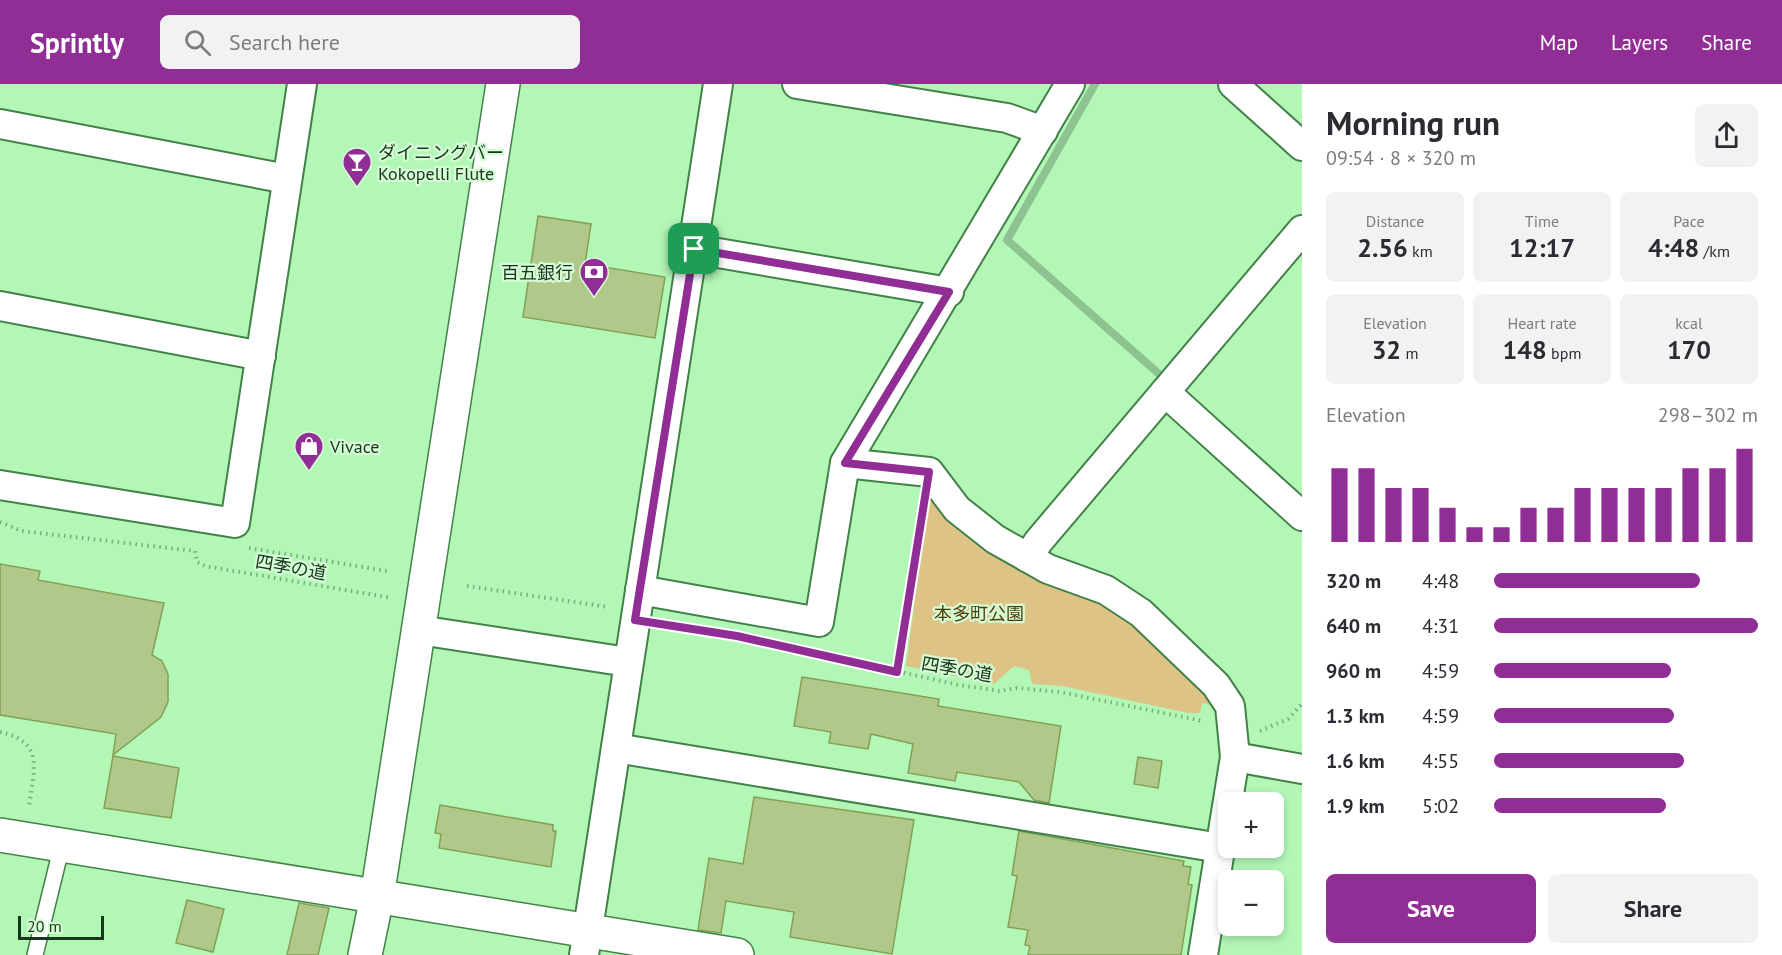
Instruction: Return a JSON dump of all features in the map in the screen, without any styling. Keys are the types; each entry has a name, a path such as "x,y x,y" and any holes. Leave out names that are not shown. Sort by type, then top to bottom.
{"street":[{"path":"0,485 235,523 302,84"},
{"path":"365,955 377,897 503,84"},
{"path":"586,942 718,84"},
{"path":"797,84 1006,118 1043,131"},
{"path":"639,601 819,622 845,463 949,292 1070,84"},
{"path":"1233,84 1302,146"},
{"path":"0,124 287,179"},
{"path":"1028,558 1302,230"},
{"path":"694,249 949,292"},
{"path":"0,306 261,356"},
{"path":"1171,385 1302,516"},
{"path":"845,463 929,472 957,509 995,539 1048,569 1106,590 1141,613 1216,685 1230,706 1234,757 1229,792"},
{"path":"419,630 628,662"},
{"path":"616,748 1218,848"},
{"path":"1234,757 1302,769"},
{"path":"0,835 377,897 586,942 737,955"},
{"path":"1203,955 1218,858"}],"lane":[{"path":"35,955 62,845"}],"path":[{"path":"897,672 929,472"},
{"path":"0,522 22,531 195,551 202,546"},
{"name":"四季の道","path":"245,547 387,571"},
{"name":"四季の道","path":"195,551 197,562 205,566 393,598"},
{"path":"467,586 639,601"},
{"name":"四季の道","path":"806,651 959,686 1000,691 1017,688 1060,692 1259,732 1288,719 1302,704"},
{"path":"0,732 15,735 30,746 36,761 29,806"}],"green space":[{"name":"本多町公園","path":"930,487 1135,618 1216,706 1202,703 1200,713 1188,713 1062,686 1032,684 1029,670 1014,666 994,684 906,666"}],"building":[{"name":"百五銀行","path":"538,216 591,224 585,264 665,277 655,338 523,317"},
{"path":"0,564 40,571 38,580 164,603 152,655 162,661 168,674 168,702 161,717 113,755 116,734 0,715"},
{"path":"802,677 939,699 938,706 1061,726 1049,803 1034,800 1019,782 957,772 955,781 908,773 913,744 871,734 868,749 829,743 831,732 794,726"},
{"path":"113,756 179,768 171,818 104,808"},
{"path":"1138,757 1162,761 1158,788 1134,784"},
{"path":"754,797 914,820 892,954 790,937 794,912 726,901 721,933 698,930 709,858 743,864"},
{"path":"440,805 553,825 553,831 556,831 551,867 439,848 441,834 435,833"},
{"path":"1019,831 1184,861 1183,866 1191,867 1188,884 1192,885 1181,955 1028,955 1030,946 1025,945 1028,930 1008,927 1017,876 1012,875"},
{"path":"187,900 224,909 213,952 176,943"},
{"path":"299,903 329,908 318,955 287,955"}],"waterway":[{"path":"1095,84 1007,240 1167,381"}],"place":[{"name":"ダイニングバー Kokopelli Flute","path":"357,188"},
{"name":"百五銀行","path":"594,298"},
{"name":"Vivace","path":"309,472"}],"route":[{"path":"694,249 949,292 845,463 929,472 897,672 737,636 635,620 694,249"}]}
